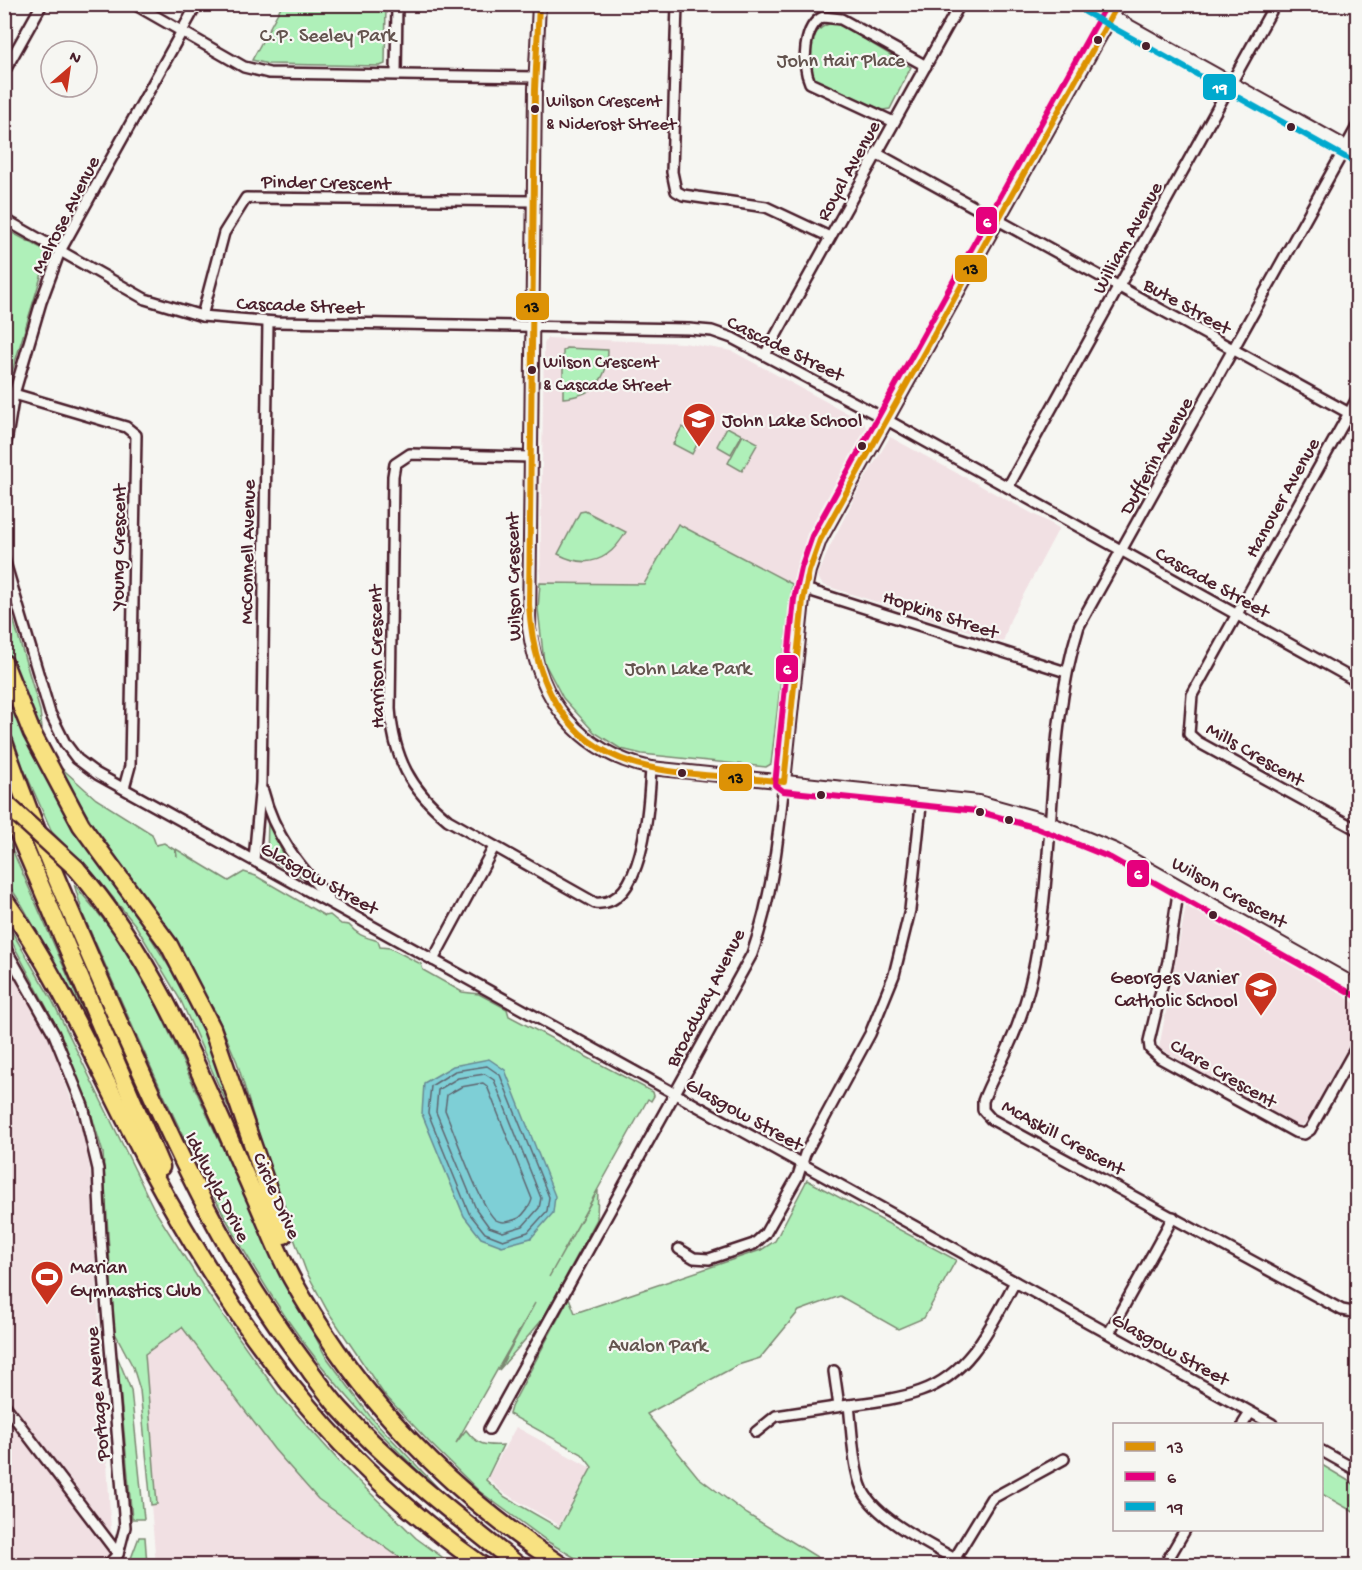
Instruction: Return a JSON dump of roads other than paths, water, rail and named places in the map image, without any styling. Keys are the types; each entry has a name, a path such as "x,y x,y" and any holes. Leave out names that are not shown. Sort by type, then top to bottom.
{"highway":[{"path":"4,663 32,733 81,825 169,945 212,1028 277,1219 316,1305 318,1319"},
{"name":"Idylwyld Drive","path":"4,742 25,804 82,939 197,1195 232,1258 279,1329 339,1408 418,1485 519,1566"},
{"path":"4,802 186,1229"},
{"name":"Circle Drive","path":"4,802 76,868 117,919 156,982 292,1279 338,1355 396,1426 457,1488 513,1534 562,1566"},
{"path":"4,899 35,948 150,1168 228,1299 271,1362 335,1440 386,1489 483,1566"},
{"path":"548,1556 567,1566"}],"street":[{"path":"4,72 42,4"},
{"path":"134,4 244,67 269,73 535,77"},
{"name":"Melrose Avenue","path":"4,455 14,394 41,302 60,250 197,4"},
{"path":"396,74 397,4"},
{"name":"Wilson Crescent","path":"539,4 535,77 529,628 538,672 547,693 580,733 624,760 651,768 987,804 1052,824 1115,850 1358,987"},
{"path":"677,4 672,172 676,191 683,195 766,207 830,237"},
{"name":"Royal Avenue","path":"766,353 960,4"},
{"path":"1089,4 1358,154"},
{"name":"Broadway Avenue","path":"489,1429 739,981 765,916 774,875 805,589 820,540 1118,4"},
{"name":"William Avenue","path":"1008,487 1275,4"},
{"path":"894,122 810,83 807,76 807,40 812,27 820,18 834,17 926,66"},
{"name":"Dufferin Avenue","path":"1052,824 1066,672 1080,626 1358,125"},
{"name":"Bute Street","path":"876,153 1353,415"},
{"name":"Pinder Crescent","path":"202,316 224,233 246,198 534,201"},
{"name":"Cascade Street","path":"4,219 146,299 202,316 268,322 712,331 766,353 1358,682"},
{"name":"McConnell Avenue","path":"254,860 261,783 268,322"},
{"name":"Young Crescent","path":"14,394 126,427 136,435 130,766 124,788"},
{"name":"Hanover Avenue","path":"1237,615 1353,415 1358,397"},
{"name":"Harrison Crescent","path":"531,457 410,454 395,464 390,709 392,732 399,759 431,806 448,820 595,903 612,902 621,895 643,852 651,768"},
{"name":"Glasgow Street","path":"4,559 50,713 64,743 77,759 124,788 432,960 1268,1423"},
{"name":"Hopkins Street","path":"805,589 1066,672"},
{"name":"Mills Crescent","path":"1237,615 1192,695 1189,734 1198,742 1358,830"},
{"name":"McConnell Avenue","path":"261,783 271,817 284,843 303,870 336,906"},
{"path":"679,1249 694,1258 709,1259 754,1244 765,1234 803,1165 805,1154 870,1034 894,975 910,910 922,796"},
{"name":"McAskill Crescent","path":"1052,824 1039,939 1027,997 1011,1042 986,1094 983,1110 991,1119 1342,1311 1358,1313"},
{"path":"432,960 494,847"},
{"name":"Clare Crescent","path":"1179,886 1168,961 1149,1041 1150,1049 1161,1058 1295,1132 1304,1134 1310,1130 1358,1044"},
{"name":"Portage Avenue","path":"4,946 54,1034 83,1106 98,1169 101,1238 125,1527 118,1554 107,1566"},
{"path":"1109,1333 1173,1217"},
{"path":"756,1432 776,1416 921,1392 960,1368 985,1336 1015,1282"},
{"path":"834,1371 844,1405 859,1480 864,1492 887,1518 967,1566"},
{"path":"4,1404 118,1554"},
{"path":"1244,1423 1250,1413"},
{"path":"1323,1452 1358,1471"},
{"path":"955,1558 991,1499 1064,1459"},
{"path":"1164,1566 1184,1531"}],"water":[{"path":"489,1059 505,1070 555,1196 553,1213 531,1238 502,1246 481,1238 464,1216 422,1114 424,1083 453,1066"}],"place":[{"name":"Wilson Crescent & Niderost Street","path":"535,109"},
{"name":"Wilson Crescent & Cascade Street","path":"532,370"},
{"name":"John Lake School","path":"699,448"},
{"name":"Georges Vanier Catholic School","path":"1261,1017"},
{"name":"Marian Gymnastics Club","path":"47,1306"}],"park label":[{"name":"C.P. Seeley Park","path":"328,34"},
{"name":"John Hair Place","path":"841,59"},
{"name":"John Lake Park","path":"688,667"},
{"name":"Avalon Park","path":"658,1344"}]}
